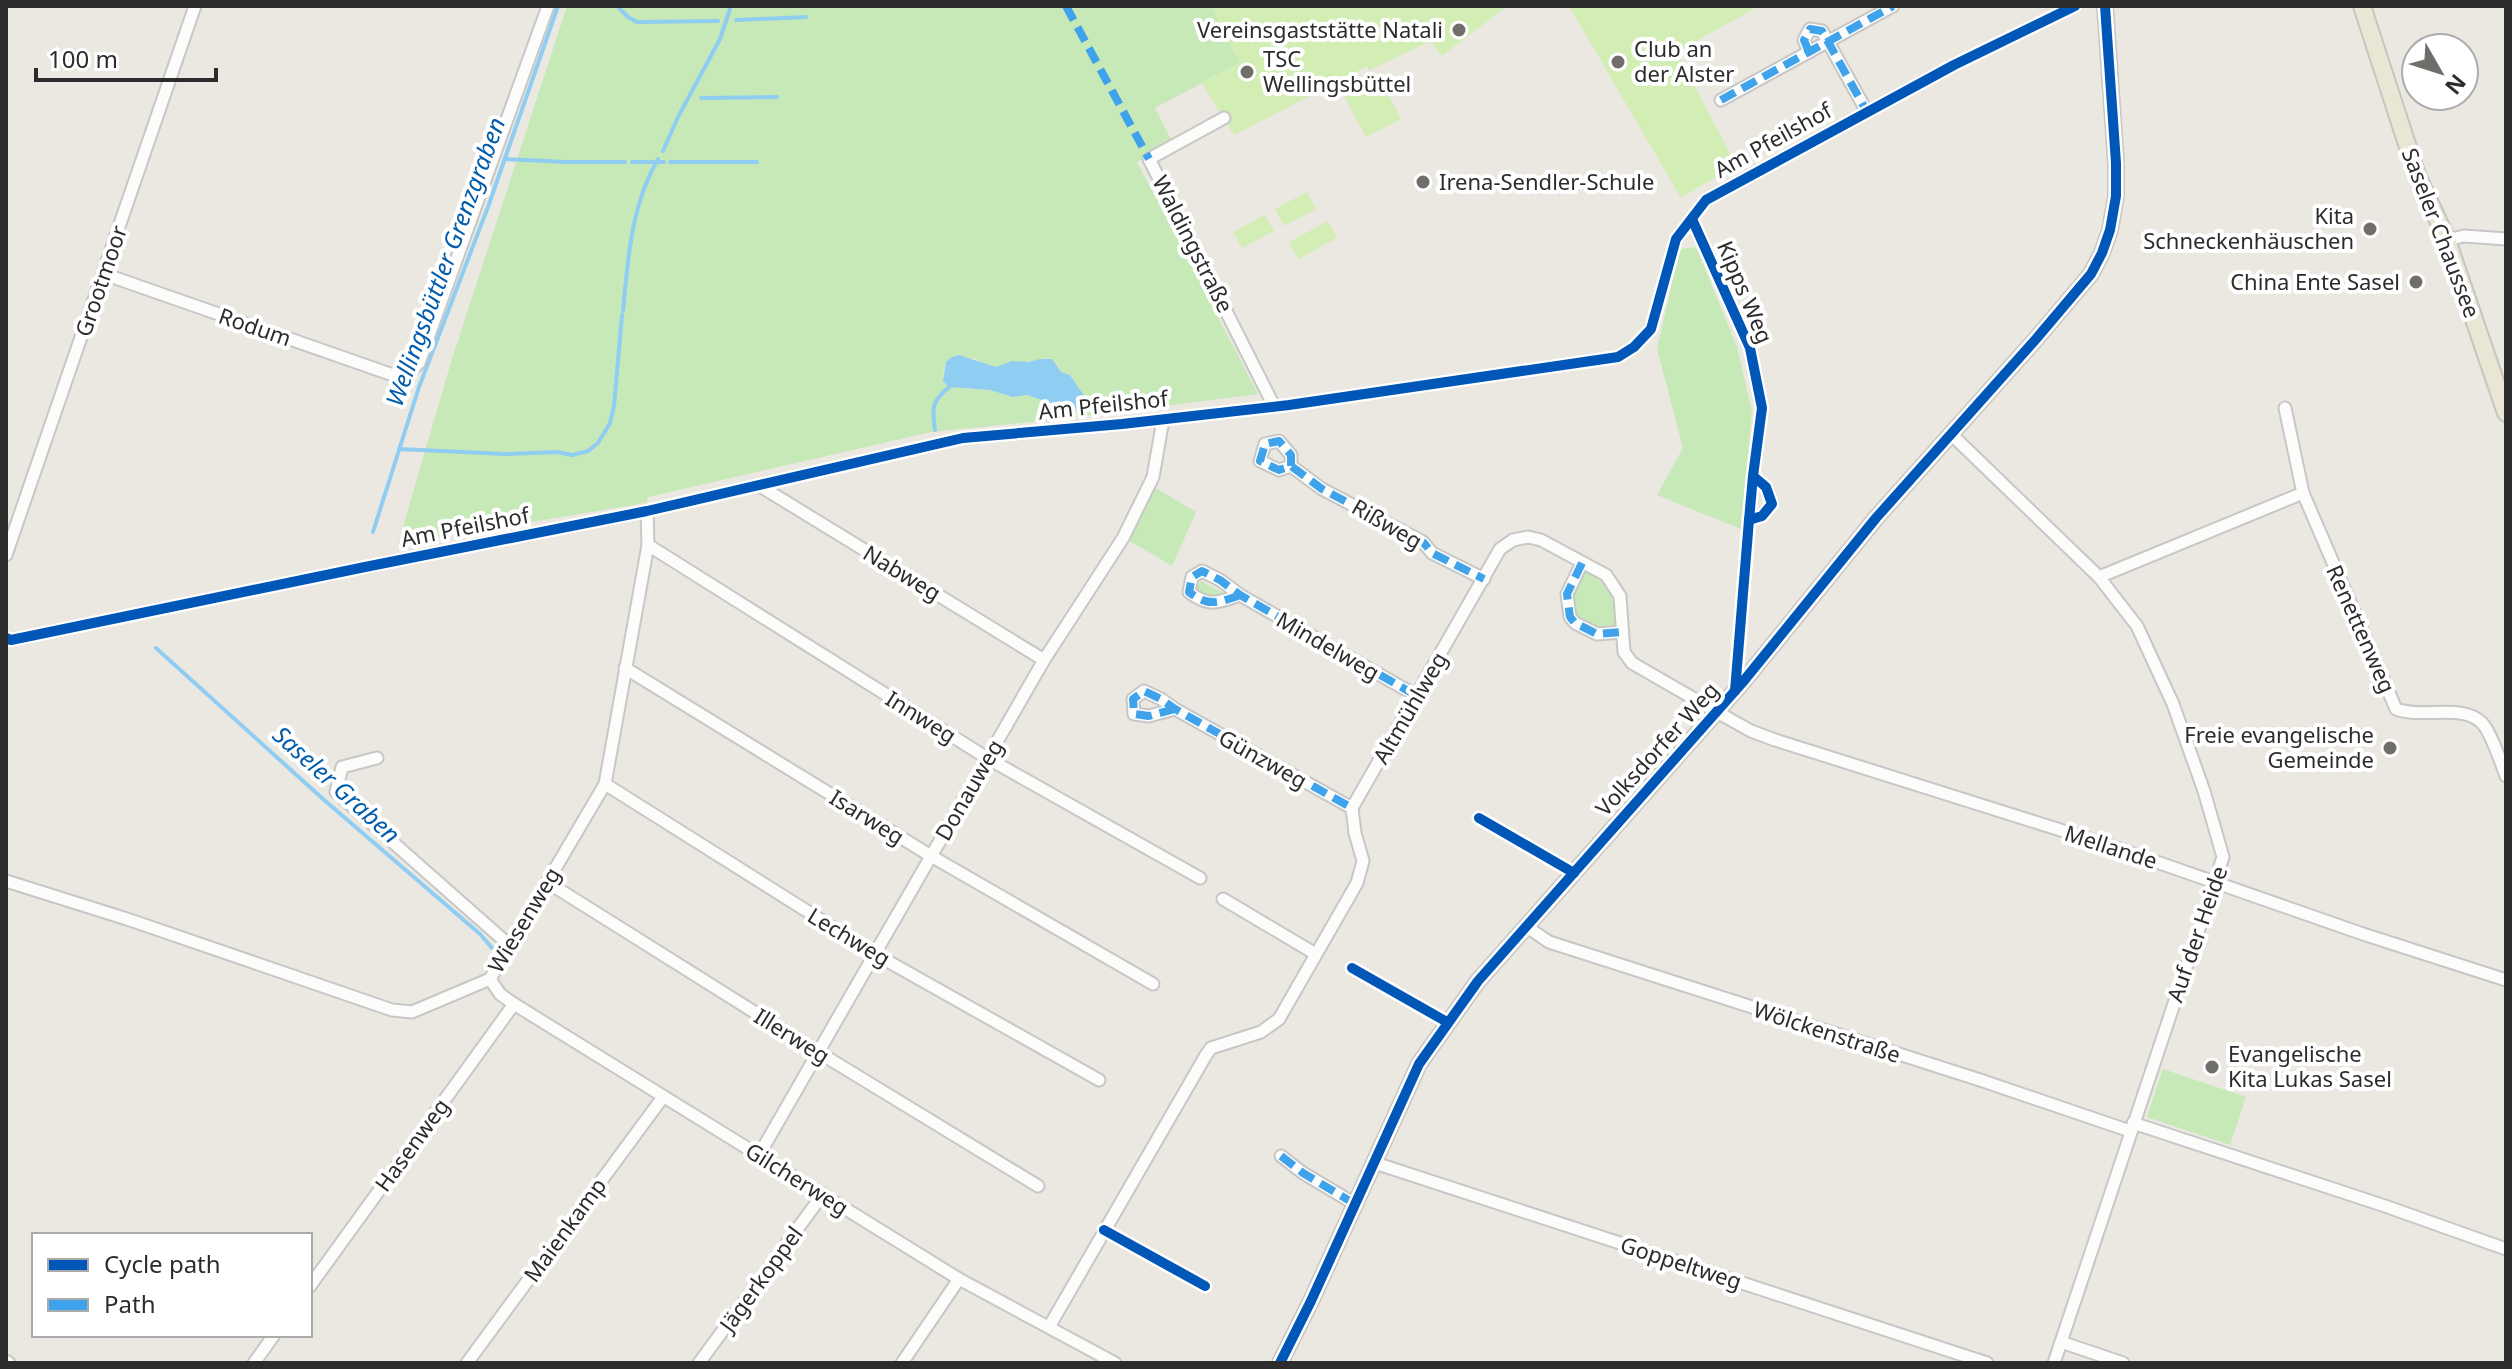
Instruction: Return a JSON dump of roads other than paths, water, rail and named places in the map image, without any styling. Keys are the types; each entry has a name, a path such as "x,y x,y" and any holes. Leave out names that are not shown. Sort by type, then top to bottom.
{"main road":[{"name":"Saseler Chaussee","path":"2362,6 2417,175 2447,240 2506,413"}],"street":[{"name":"Grootmoor","path":"6,555 195,6"},
{"name":"Rodum","path":"104,274 390,374 407,374 419,363 425,349 548,6"},
{"path":"1721,100 1893,6"},
{"name":"Am Pfeilshof","path":"6,638 11,640 647,511 963,438 1163,420 1425,387 1618,357 1634,347 1651,329 1676,239 1706,200 1954,65 2075,6"},
{"name":"Volksdorfer Weg","path":"1280,1363 1419,1064 1478,981 1717,712 1876,518 2078,290 2102,253 2112,222 2117,179 2105,6"},
{"path":"1809,52 1804,40 1810,29 1822,31 1828,41"},
{"name":"Am Pfeilshof","path":"1828,41 1867,112"},
{"name":"Waldingstraße","path":"1224,118 1149,159 1274,406"},
{"name":"Kipps Weg","path":"1692,219 1750,348 1762,408 1753,476"},
{"path":"2447,240 2464,236 2506,239"},
{"name":"Renettenweg","path":"2285,408 2303,493 2396,709 2411,714 2463,712 2484,724 2506,776"},
{"name":"Donauweg","path":"759,1155 1044,660 1123,538 1153,477 1163,420"},
{"name":"Auf der Heide","path":"1951,434 2099,577 2137,626 2173,704 2204,791 2223,857 2054,1363"},
{"name":"Rißweg","path":"1291,466 1322,489 1423,542 1432,553 1484,579"},
{"name":"Nabweg","path":"760,486 1044,660"},
{"path":"2099,577 2303,493"},
{"name":"Wiesenweg","path":"6,881 392,1010 412,1012 490,979 605,784 648,545 647,511"},
{"name":"Altmühlweg","path":"1352,808 1500,549 1513,540 1528,537 1541,540 1606,575 1620,596 1624,652 1632,663 1717,712"},
{"name":"Innweg","path":"648,545 987,758 1200,878"},
{"path":"1582,563 1567,594 1570,617 1575,623 1597,634 1622,632"},
{"name":"Mindelweg","path":"1240,595 1417,696"},
{"name":"Isarweg","path":"625,668 931,856 1153,984"},
{"name":"Günzweg","path":"1175,709 1352,808"},
{"name":"Mellande","path":"1717,712 1775,740 2111,846 2506,980"},
{"path":"377,758 342,767 336,792 509,945"},
{"name":"Lechweg","path":"605,784 875,954 1099,1080"},
{"path":"1049,1327 1211,1048 1261,1032 1279,1019 1314,953 1357,883 1363,861 1352,808"},
{"name":"Illerweg","path":"547,882 1038,1186"},
{"path":"1223,899 1314,953"},
{"name":"Wölckenstraße","path":"1527,927 1549,942 2385,1206 2506,1249"},
{"name":"Gilcherweg","path":"490,979 500,994 514,1004 959,1279 1115,1363"},
{"name":"Hasenweg","path":"312,1283 514,1004"},
{"name":"Maienkamp","path":"467,1363 663,1097"},
{"path":"1281,1156 1355,1204"},
{"name":"Goppeltweg","path":"1375,1163 1987,1363"},
{"name":"Jägerkoppel","path":"699,1363 823,1194"},
{"path":"902,1363 959,1279"},
{"path":"254,1363 273,1337"},
{"path":"2061,1342 2123,1363"}],"water":[{"path":"959,355 996,367 1012,361 1052,359 1061,372 1070,375 1084,395 1103,408 1088,407 1062,412 1048,402 1027,395 1012,397 990,390 949,387 943,381 946,362"}],"waterway":[{"name":"Wellingsbüttler Grenzgraben","path":"373,532 419,387 488,207 558,6"},
{"path":"619,8 637,22 718,21"},
{"path":"663,151 720,39 730,9"},
{"path":"736,20 806,17"},
{"path":"701,98 777,97"},
{"path":"505,159 566,162"},
{"path":"623,311 636,214 658,159"},
{"path":"568,162 625,162"},
{"path":"632,162 664,162"},
{"path":"670,162 757,162"},
{"path":"399,449 506,454 557,452 572,455 588,451 598,443 610,423 622,315"},
{"path":"935,430 934,406 949,387"},
{"name":"Saseler Graben","path":"156,648 323,799 480,934 492,948"}],"place":[{"name":"Vereinsgaststätte Natali","path":"1459,30"},
{"name":"Club an der Alster","path":"1618,62"},
{"name":"TSC Wellingsbüttel","path":"1247,72"},
{"name":"Irena-Sendler-Schule","path":"1423,182"},
{"name":"Kita Schneckenhäuschen","path":"2370,229"},
{"name":"China Ente Sasel","path":"2416,282"},
{"name":"Freie evangelische Gemeinde","path":"2390,748"},
{"name":"Evangelische Kita Lukas Sasel","path":"2212,1067"}]}
